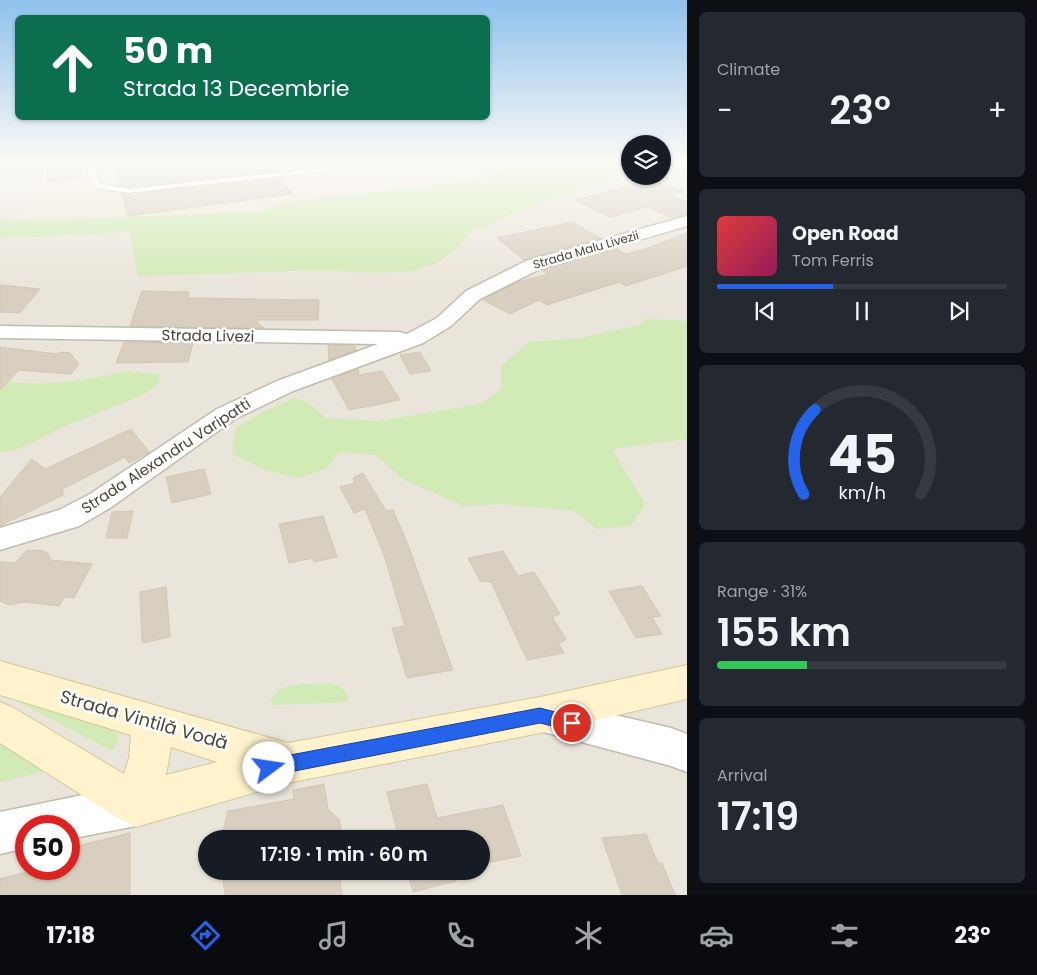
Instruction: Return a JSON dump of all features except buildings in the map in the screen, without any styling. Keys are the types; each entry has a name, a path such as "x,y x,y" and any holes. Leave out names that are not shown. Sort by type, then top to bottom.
{"main road":[{"name":"Strada Vintilă Vodă","path":"0,678 288,762"},
{"path":"0,721 136,804 288,762 540,716 687,682"},
{"path":"136,804 150,758 152,723"}],"street":[{"name":"Strada Malu Livezii","path":"415,338 444,322 473,295 534,265 687,221"},
{"name":"Strada Livezi","path":"0,332 415,338"},
{"name":"Strada Alexandru Varipatti","path":"0,539 69,518 100,501 226,414 256,399 415,338"},
{"path":"540,716 671,747 687,753"},
{"path":"80,816 136,804"},
{"path":"0,833 15,830"}],"shaded area":[{"path":"0,202 687,202 687,895 0,895"},
{"path":"27,202 283,202 257,211 119,217 67,216 22,220"}],"green space":[{"path":"289,202 548,202 521,210 471,232 460,246 436,263 413,271 371,273 324,270 138,276 130,232 0,239 0,218 21,221 261,212"},
{"path":"645,319 687,321 687,439 612,449 645,504 631,526 596,529 574,511 501,504 463,506 401,478 376,455 339,452 326,469 297,478 263,469 232,454 236,428 261,413 294,398 309,403 326,418 379,421 481,404 501,389 501,366 529,342 581,338 640,325"},
{"path":"128,371 160,375 156,387 16,450 0,452 0,381 17,383 64,382"},
{"path":"324,683 337,685 347,693 349,699 347,702 273,705 271,700 278,690 303,684"},
{"path":"7,696 118,726 119,735 114,749 110,750"},
{"path":"0,742 42,767 41,772 0,782"}],"route":[{"path":"269,768 288,762 540,716 572,723"}]}
